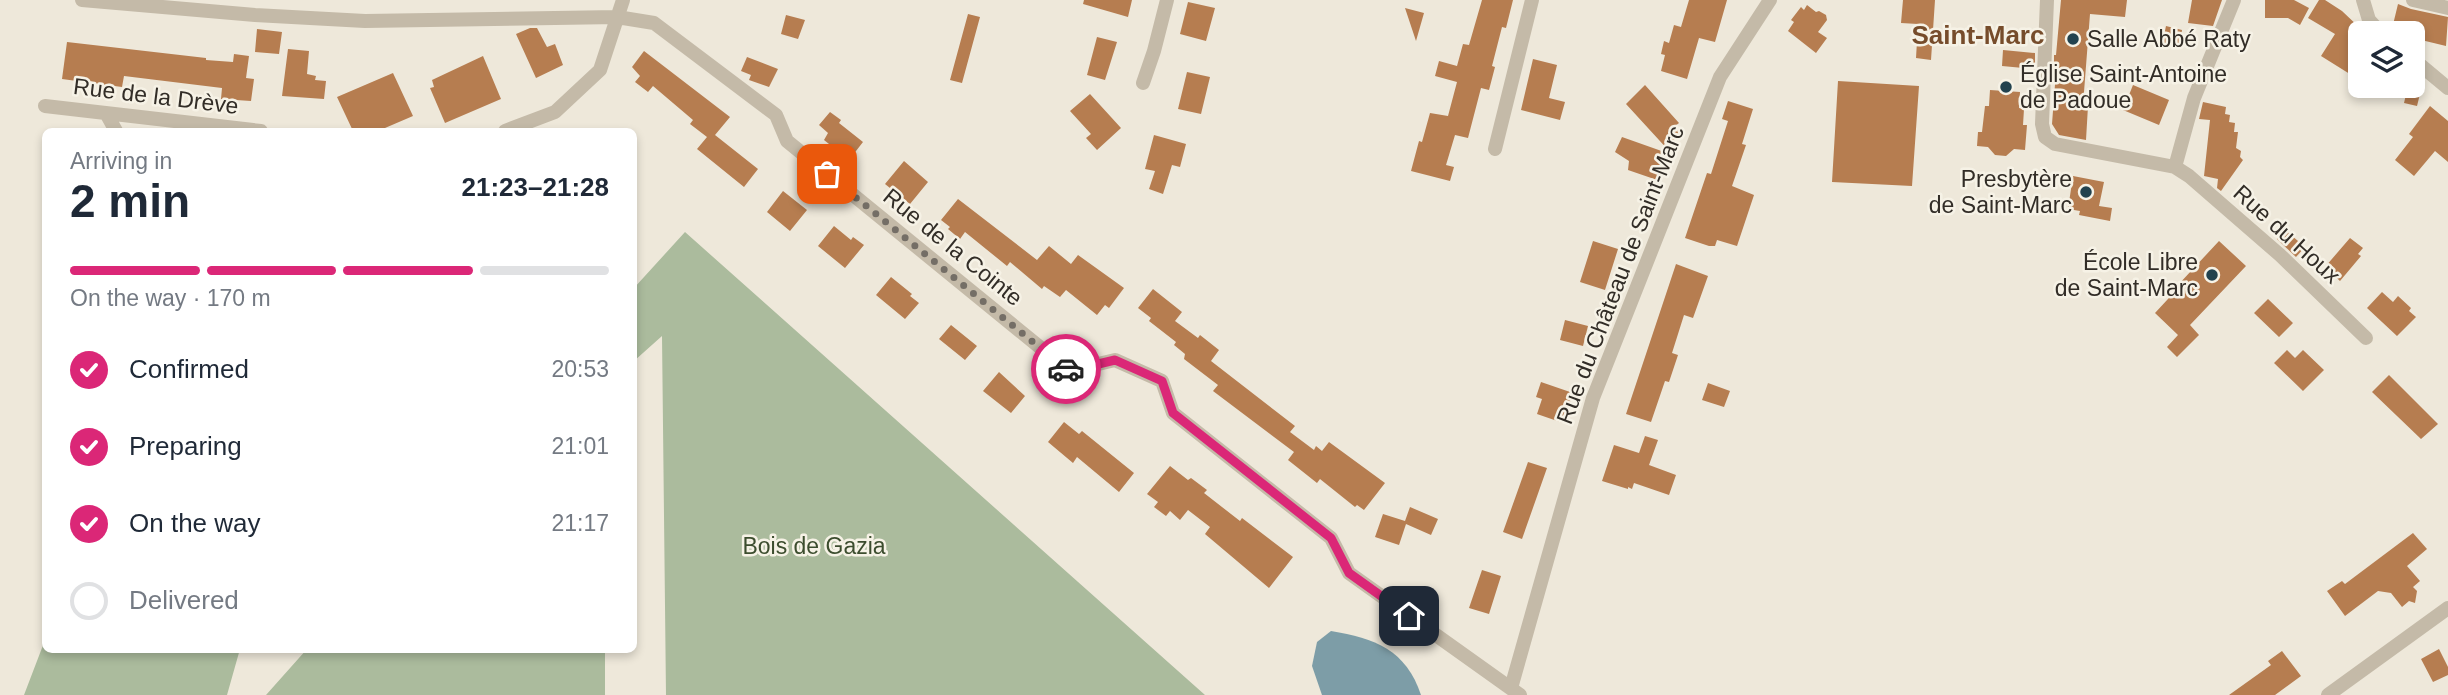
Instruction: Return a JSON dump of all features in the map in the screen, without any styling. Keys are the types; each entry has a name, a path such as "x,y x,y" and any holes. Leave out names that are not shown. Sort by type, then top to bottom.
{"street":[{"name":"Rue de la Cointe","path":"82,0 255,15 365,20 617,17 654,23 776,116 787,141 1069,371 1115,360 1162,381 1173,413 1331,538 1349,573 1515,691"},
{"path":"513,128 555,112 600,70 623,0"},
{"path":"1143,83 1167,0"},
{"path":"1495,149 1532,0"},
{"name":"Rue du Château de Saint-Marc","path":"1515,691 1593,398 1720,77 1770,0"},
{"path":"2047,0 2042,124 2045,137 2055,144 2175,167 2194,98 2234,0"},
{"path":"2363,0 2370,21"},
{"path":"2413,0 2448,8"},
{"path":"2425,69 2448,88"},
{"name":"Rue de la Drève","path":"45,106 235,128"},
{"path":"106,113 114,128"},
{"name":"Rue du Houx","path":"2175,167 2280,255 2366,338"},
{"path":"2328,695 2448,608"}],"green space":[{"name":"Bois de Gazia","path":"685,232 1205,695 666,695 662,336 637,358 637,285"},
{"path":"42,648 42,653 239,653 227,695 24,695"},
{"path":"303,653 605,653 605,695 266,695"}],"water":[{"path":"1331,631 1375,642 1387,649 1407,667 1421,695 1322,695 1312,666 1317,642"}],"building":[{"path":"1084,0 1132,0 1128,17 1083,4"},
{"path":"1482,0 1513,0 1506,28 1502,27 1489,90 1481,88 1468,138 1455,135 1446,165 1454,167 1450,181 1411,171 1430,113 1448,116 1457,82 1435,76 1439,61 1457,66 1463,44 1469,45"},
{"path":"1689,0 1727,0 1715,42 1699,38 1687,79 1661,71 1665,55 1661,54 1664,41 1669,43 1674,25 1681,27"},
{"path":"1903,0 1935,0 1931,60 1916,58 1918,24 1901,23"},
{"path":"2061,0 2127,0 2125,17 2090,14 2083,105 2088,106 2086,140 2059,135 2052,124 2056,71 2054,55"},
{"path":"2192,0 2222,0 2213,26 2188,23"},
{"path":"2265,0 2294,0 2309,8 2300,25 2288,18 2265,18"},
{"path":"2319,0 2325,0 2353,21 2348,21 2348,73 2321,56 2335,34 2308,18"},
{"path":"1188,2 1215,8 1206,41 1180,34"},
{"path":"2398,4 2448,17 2446,46 2425,41 2425,21 2394,21"},
{"path":"1807,5 1826,15 1827,20 1818,32 1827,38 1816,53 1788,31 1794,22 1791,20 1801,7 1804,10"},
{"path":"1405,8 1424,13 1416,41"},
{"path":"968,14 980,17 962,83 950,80"},
{"path":"786,15 805,20 798,39 781,34"},
{"path":"2166,26 2182,30 2179,48 2162,45"},
{"path":"537,28 547,47 555,44 563,65 536,78 516,34"},
{"path":"257,29 282,32 279,54 255,52"},
{"path":"1097,37 1117,42 1105,80 1087,75"},
{"path":"67,42 206,60 233,62 234,54 249,56 246,78 254,79 251,101 221,99 222,88 124,76 122,87 62,79"},
{"path":"288,49 309,51 307,74 316,76 315,80 326,81 324,99 282,96"},
{"path":"2003,50 2035,53 2035,69 2002,66"},
{"path":"644,51 730,117 715,135 758,169 744,187 697,149 707,137 690,124 693,120 653,86 648,92 635,82 640,76 632,67"},
{"path":"483,56 501,99 445,123 430,88 434,87 432,80"},
{"path":"747,57 778,69 769,87 749,80 751,75 741,71"},
{"path":"1533,59 1557,65 1549,98 1565,102 1560,120 1521,110"},
{"path":"1187,72 1210,77 1201,114 1178,109"},
{"path":"393,73 413,116 385,128 352,128 337,97"},
{"path":"1838,81 1919,86 1912,186 1832,182"},
{"path":"1645,85 1679,123 1675,126 1679,130 1670,152 1626,104"},
{"path":"2133,85 2169,100 2159,125 2123,110"},
{"name":"Église Saint-Antoine de Padoue","path":"1990,90 2020,92 2019,108 2024,109 2023,125 2027,125 2025,150 2014,149 2006,156 1995,155 1988,147 1977,146 1978,132 1982,132 1985,106 1989,106"},
{"path":"1090,94 1121,128 1097,150 1086,138 1091,134 1070,111"},
{"path":"2405,98 2419,98 2417,106 2404,103"},
{"path":"1728,101 1753,109 1742,144 1746,145 1732,186 1754,195 1737,246 1717,240 1715,246 1709,246 1685,238 1707,173 1711,174 1728,121 1722,119"},
{"path":"2203,102 2226,107 2225,114 2230,115 2229,122 2235,123 2234,132 2238,132 2236,148 2241,151 2240,157 2243,160 2221,191 2217,188 2218,179 2204,176 2210,120 2199,119"},
{"path":"2430,106 2448,121 2448,162 2435,151 2414,176 2395,160 2413,137 2409,134"},
{"path":"830,112 863,142 849,160 824,140 828,133 819,125"},
{"path":"1154,135 1186,144 1180,167 1172,165 1163,194 1149,189 1155,171 1145,169"},
{"path":"1622,137 1670,154 1660,181 1628,170 1629,161 1615,152"},
{"path":"904,161 928,182 910,204 885,184"},
{"name":"Presbytère de Saint-Marc","path":"2073,176 2104,182 2099,206 2112,208 2110,221 2079,215 2080,211 2068,209"},
{"path":"783,191 807,210 790,231 767,212"},
{"path":"958,199 1037,260 1049,246 1071,264 1078,255 1124,288 1109,308 1105,305 1097,315 1066,290 1060,297 1044,286 1042,289 1010,262 1007,266 965,232 960,239 948,229 950,227 941,220"},
{"path":"834,226 851,240 853,237 864,245 845,268 818,246"},
{"path":"2285,230 2305,247 2296,257 2277,239"},
{"path":"2350,238 2363,248 2358,254 2361,256 2340,281 2325,267"},
{"path":"1593,241 1618,249 1605,290 1580,282"},
{"name":"École Libre de Saint-Marc","path":"2219,241 2246,266 2190,325 2199,335 2177,357 2167,347 2178,335 2155,313"},
{"path":"1676,264 1708,276 1693,318 1684,315 1672,353 1678,355 1669,382 1665,381 1651,422 1626,414"},
{"path":"891,277 919,303 905,319 876,295"},
{"path":"1153,289 1182,312 1175,321 1219,350 1211,361 1295,426 1290,432 1314,450 1316,446 1322,451 1329,442 1385,483 1364,510 1357,505 1355,507 1320,479 1317,483 1288,460 1294,452 1213,391 1218,385 1184,359 1185,354 1174,345 1176,342 1149,321 1151,318 1138,308"},
{"path":"2382,292 2393,302 2398,296 2416,317 2397,336 2367,308"},
{"path":"2268,299 2293,323 2279,337 2254,313"},
{"path":"1565,320 1588,326 1583,346 1560,340"},
{"path":"951,325 977,346 965,360 939,339"},
{"path":"2287,350 2295,358 2303,350 2324,370 2303,391 2274,363"},
{"path":"999,372 1025,396 1011,413 983,391"},
{"path":"2389,375 2438,424 2421,439 2372,392"},
{"path":"1541,382 1573,393 1563,423 1537,414 1542,399 1536,397"},
{"path":"1708,383 1730,391 1724,407 1702,400"},
{"path":"1064,422 1079,434 1082,431 1134,473 1119,492 1077,457 1073,463 1048,442"},
{"path":"1645,436 1658,440 1649,465 1676,475 1669,495 1634,483 1632,489 1628,489 1602,481 1614,445 1639,453"},
{"path":"1528,462 1547,468 1522,539 1503,532"},
{"path":"1170,466 1188,480 1191,478 1207,490 1204,493 1240,521 1242,518 1293,557 1269,588 1205,534 1210,527 1188,510 1180,520 1170,511 1166,516 1154,507 1158,502 1147,494"},
{"path":"1410,507 1438,519 1431,535 1406,524 1399,545 1375,537 1383,514 1405,521"},
{"path":"2413,533 2427,549 2407,566 2420,581 2413,587 2417,591 2415,603 2409,601 2402,607 2391,593 2378,591 2345,616 2327,591 2342,581 2345,584"},
{"path":"1482,570 1501,576 1489,614 1469,608"},
{"path":"2439,649 2448,667 2448,675 2433,682 2421,659"},
{"path":"2282,651 2301,676 2275,695 2229,695 2271,665 2268,661"}],"way so far":[{"path":"827,174 1066,369"}],"place":[{"name":"Salle Abbé Raty","path":"2073,39"},
{"name":"Église Saint-Antoine de Padoue","path":"2006,87"},
{"name":"Presbytère de Saint-Marc","path":"2086,192"},
{"name":"École Libre de Saint-Marc","path":"2212,275"}],"district":[{"name":"Saint-Marc","path":"1978,35"}],"route":[{"path":"1066,369 1069,371 1115,360 1162,381 1173,413 1331,538 1349,573 1409,616"}]}
